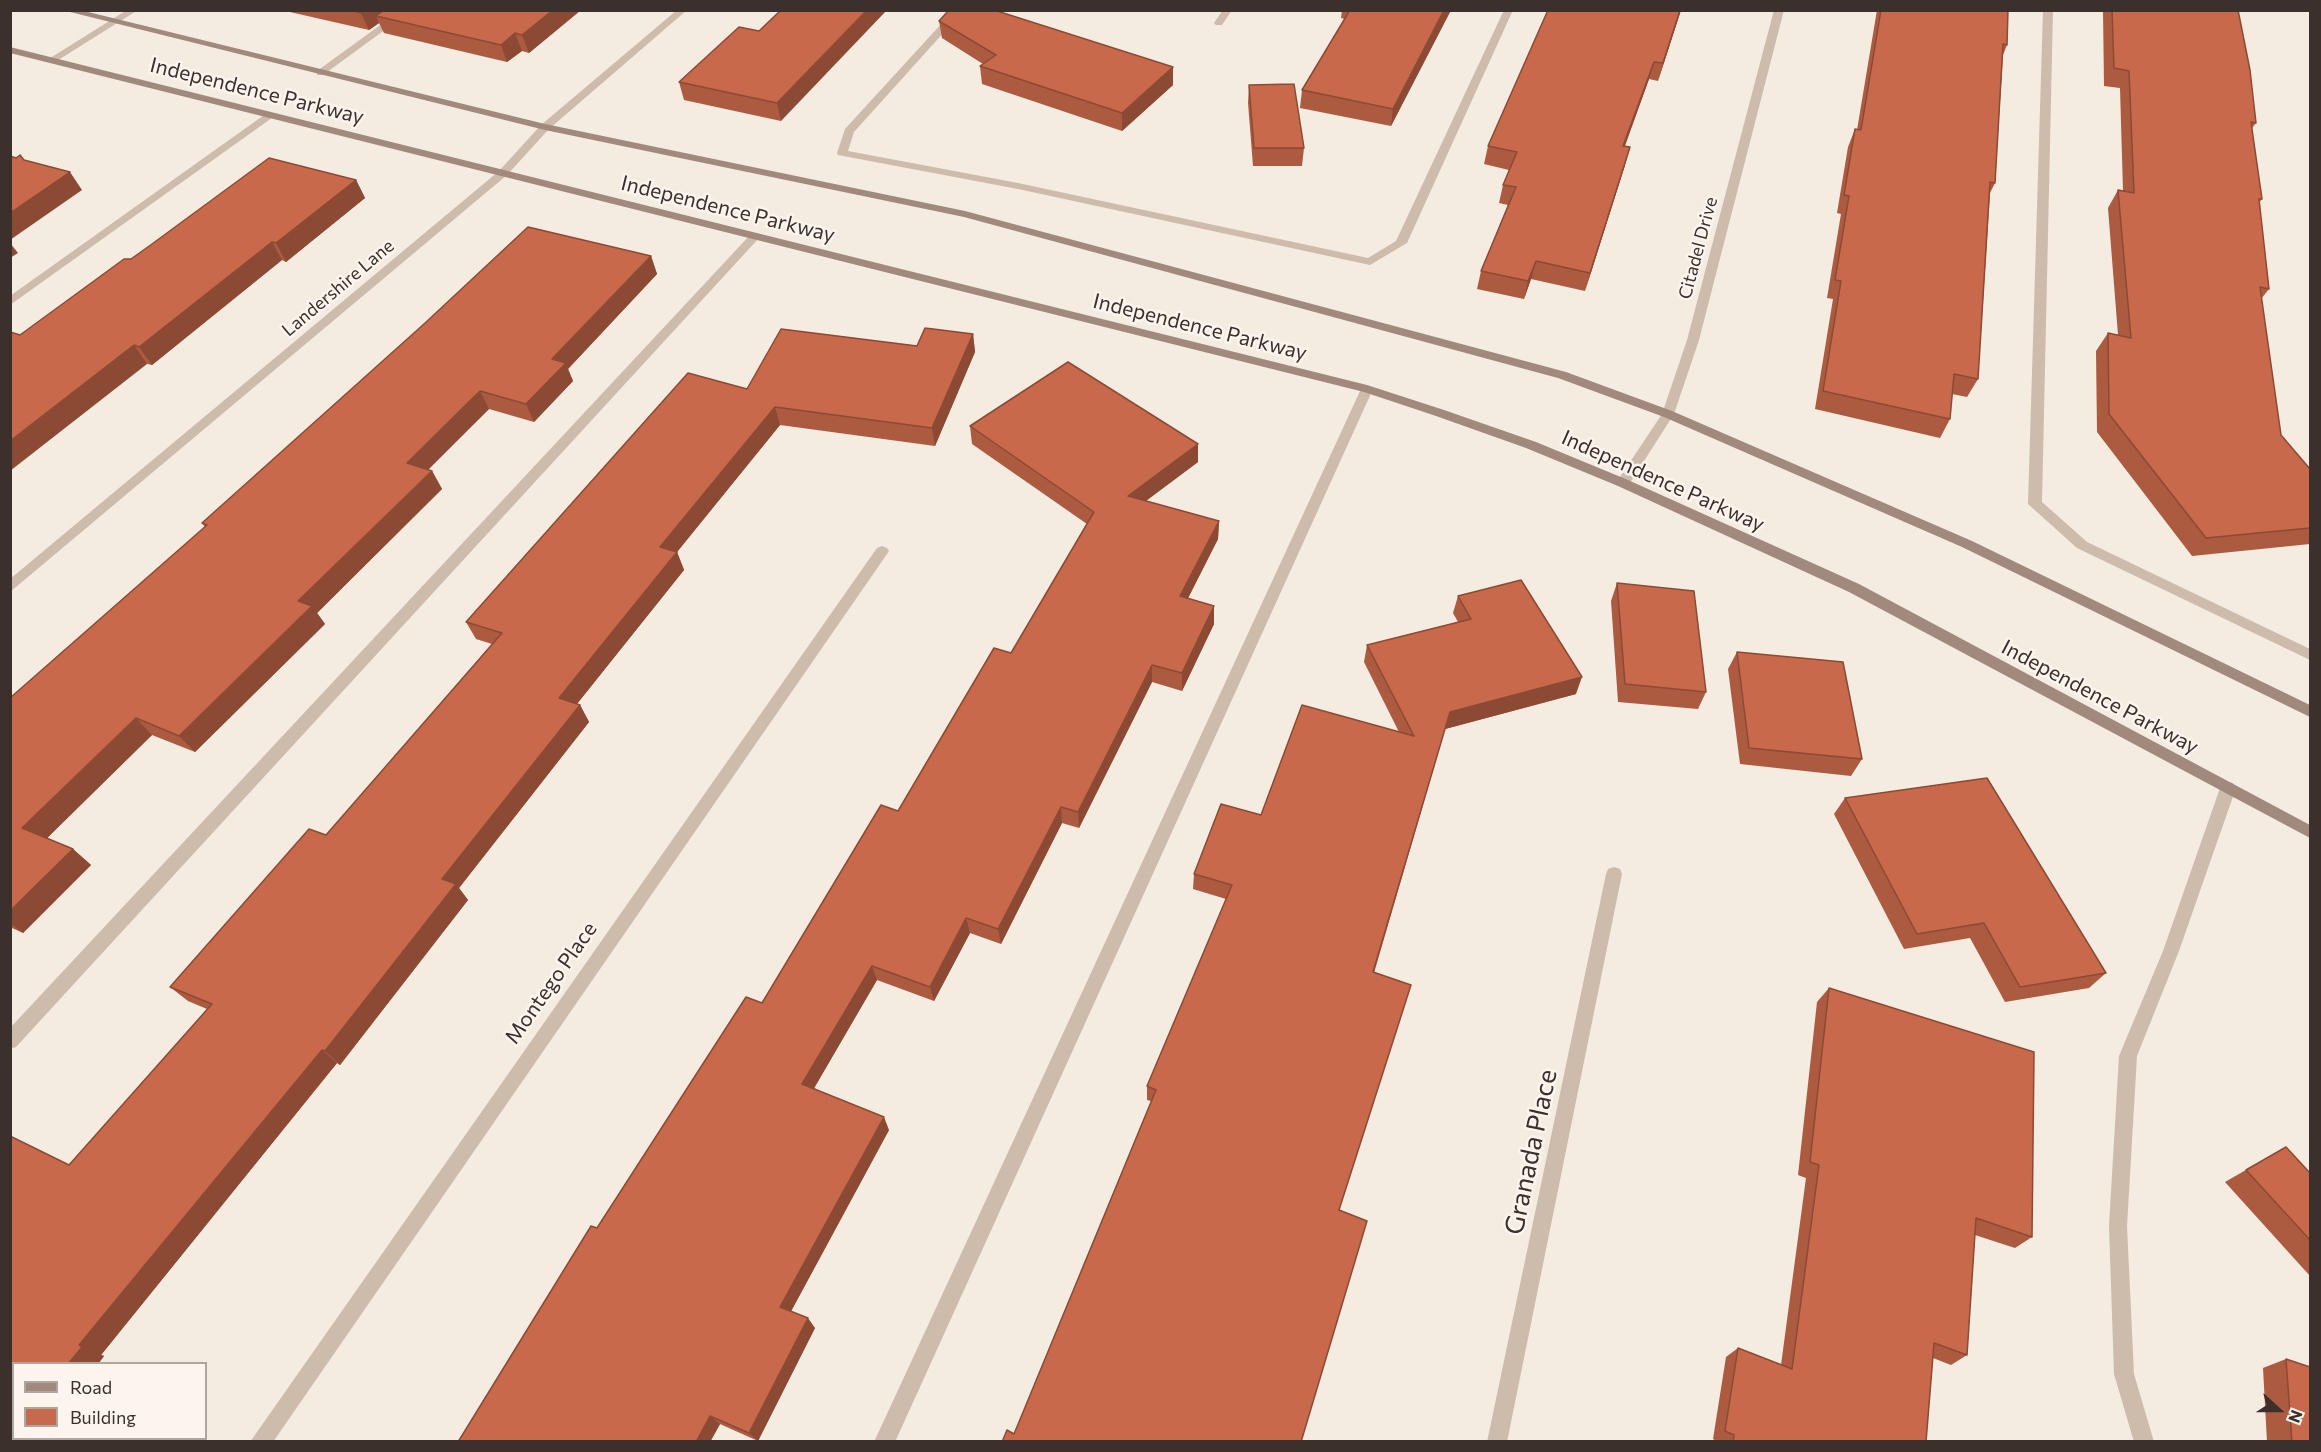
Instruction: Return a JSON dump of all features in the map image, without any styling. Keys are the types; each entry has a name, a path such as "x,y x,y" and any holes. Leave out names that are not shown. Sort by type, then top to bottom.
{"main road":[{"name":"Independence Parkway","path":"66,10 546,128 965,214 1562,375 1668,414 1967,544 2310,711"},
{"name":"Independence Parkway","path":"10,50 1367,389 1531,445 1623,483 1854,588 2310,832"}],"street":[{"path":"52,60 134,10"},
{"path":"320,73 408,10"},
{"name":"Landershire Lane","path":"10,587 503,173 546,128 684,10"},
{"path":"960,10 849,130 842,153 1018,186 1370,262 1401,243 1509,10"},
{"path":"1219,23 1228,10"},
{"name":"Citadel Drive","path":"1623,483 1668,414 1693,340 1779,10"},
{"path":"2048,10 2035,504 2082,546 2310,655"},
{"path":"10,302 271,115"},
{"path":"10,1041 754,236"},
{"path":"884,1442 1367,389"},
{"name":"Montego Place","path":"260,1442 882,551"},
{"path":"2144,1442 2124,1374 2118,1226 2124,1092 2128,1056 2171,951 2229,788"},
{"name":"Granada Place","path":"1497,1442 1614,874"}],"building":[{"path":"384,10 553,10 522,35 515,33 501,45 376,16"},
{"path":"781,10 867,10 777,103 679,82 739,27 759,31"},
{"path":"949,10 994,10 1173,67 1122,113 980,66 996,55 939,21"},
{"path":"1350,10 1444,10 1393,109 1302,90"},
{"path":"1548,10 1680,10 1663,63 1654,62 1623,146 1630,147 1590,273 1536,261 1528,281 1481,271 1516,187 1503,185 1517,152 1488,146"},
{"path":"1881,10 2008,10 2007,45 2003,44 1995,183 1990,182 1978,379 1954,374 1950,419 1823,391 1841,281 1835,280 1849,196 1844,195 1855,129 1861,130"},
{"path":"2112,10 2238,10 2250,70 2256,123 2251,122 2262,199 2259,199 2269,289 2260,287 2281,435 2310,469 2310,528 2206,538 2109,414 2108,333 2131,338 2118,190 2134,193 2129,71 2114,68"},
{"path":"1294,84 1304,148 1254,148 1249,85"},
{"path":"20,155 24,160 70,172 10,213 10,156 16,158"},
{"path":"269,158 356,180 276,243 272,242 139,347 134,345 10,441 10,332 20,335 124,259 131,259"},
{"path":"528,227 651,256 552,359 566,363 526,404 480,391 407,463 432,471 298,601 312,606 179,736 136,718 22,828 73,849 10,911 10,698 207,525 202,523 424,324"},
{"path":"925,328 973,334 932,428 775,407 660,547 677,552 559,698 580,705 442,879 456,884 325,1051 322,1050 79,1345 82,1347 70,1362 12,1362 12,1434 10,1436 10,1136 69,1165 212,1004 170,987 309,829 326,835 502,633 466,622 688,373 747,389 781,329 917,346"},
{"path":"1068,362 1198,444 1128,496 1219,521 1180,596 1214,606 1182,673 1152,665 1078,812 1061,807 998,929 966,918 930,987 872,966 802,1084 884,1117 780,1307 808,1318 749,1433 710,1416 696,1442 458,1442 591,1226 597,1228 746,997 762,1003 881,805 898,811 994,648 1011,653 1094,512 970,426"},
{"path":"1521,580 1582,677 1450,712 1373,972 1411,985 1339,1210 1367,1221 1301,1442 1002,1442 1007,1430 1014,1434 1156,1090 1147,1086 1232,885 1194,874 1221,804 1261,815 1302,705 1414,736 1367,645 1471,619 1458,596"},
{"path":"1617,583 1694,591 1706,692 1625,684"},
{"path":"1737,652 1843,662 1862,759 1749,748"},
{"path":"1987,778 2106,973 2020,987 1984,923 1917,934 1845,798"},
{"path":"1829,988 2034,1052 2032,1237 1976,1218 1967,1355 1934,1343 1926,1442 1733,1442 1734,1435 1725,1431 1738,1348 1792,1369 1819,1165 1810,1162"},
{"path":"2286,1147 2310,1173 2310,1240 2246,1170"},
{"path":"2286,1359 2310,1367 2310,1442 2292,1442"}]}
